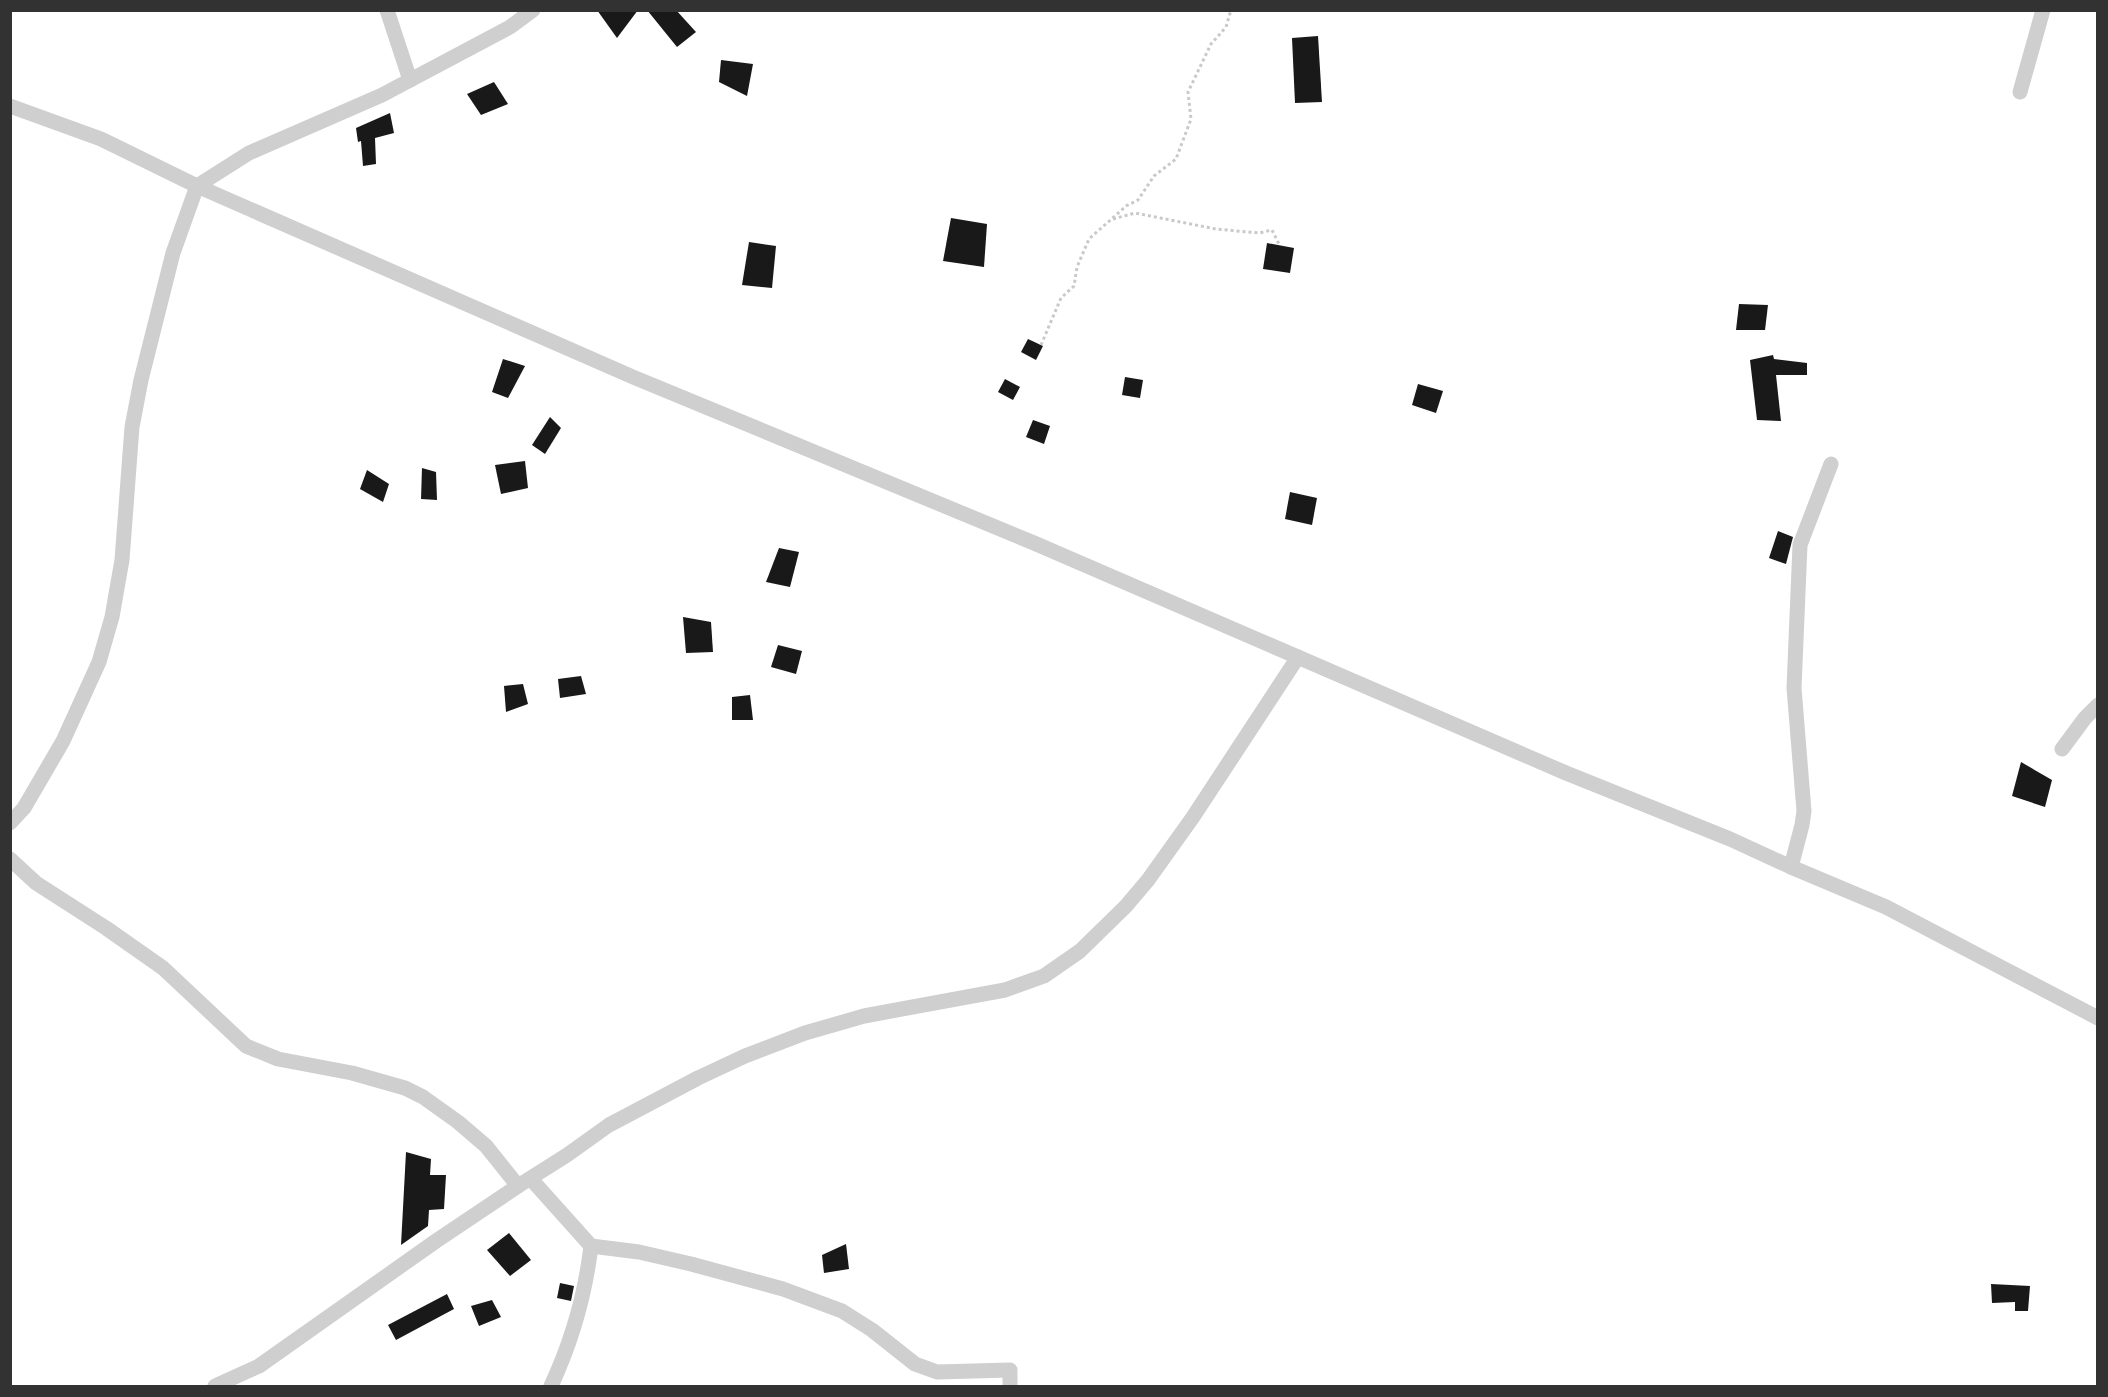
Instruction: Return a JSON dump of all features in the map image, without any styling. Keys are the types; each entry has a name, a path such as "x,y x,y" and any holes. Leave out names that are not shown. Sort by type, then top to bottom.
{"street":[{"path":"387,10 410,80"},
{"path":"10,823 24,808 63,741 99,662 112,617 122,560 132,427 141,380 173,252 197,186 249,153 350,110 410,80 510,27 533,10"},
{"path":"2020,92 2043,10"},
{"path":"10,106 101,139 197,186 633,377 1034,543 1566,773 1730,839 1886,907 2097,1018"},
{"path":"1791,867 1804,811 1794,688 1800,545 1831,464"},
{"path":"215,1386 259,1366 436,1241 609,1125 698,1078 805,1033 864,1016 1005,990 1044,976 1080,951 1126,906 1148,880 1193,817 1298,657"},
{"path":"2062,749 2097,705"},
{"path":"10,859 36,883 73,905 163,968 246,1046 278,1059 352,1073 405,1088 423,1097 486,1146 591,1246 639,1252 783,1289 842,1311 872,1330 915,1364 937,1371 1010,1370 1010,1386"},
{"path":"551,1386 568,1349 578,1316 591,1246"}],"path":[{"path":"1041,345 1061,298 1074,286 1077,267 1089,239 1126,206 1138,200 1154,176 1176,159 1191,119 1188,92 1211,44 1226,27 1231,10"},
{"path":"1111,220 1135,213 1216,229 1258,233 1272,230 1280,246"}],"building":[{"path":"597,10 638,10 617,38"},
{"path":"647,10 676,10 696,32 677,47"},
{"path":"1318,36 1322,102 1295,103 1292,38"},
{"path":"721,60 753,64 747,96 719,82"},
{"path":"494,82 508,104 481,115 467,94"},
{"path":"390,113 394,133 375,138 376,164 363,166 361,141 358,142 356,128"},
{"path":"951,218 987,224 984,267 943,261"},
{"path":"749,242 776,246 772,288 742,285"},
{"path":"1267,243 1294,248 1290,273 1263,269"},
{"path":"1739,304 1768,305 1765,330 1736,330"},
{"path":"1028,339 1043,346 1036,360 1021,352"},
{"path":"1773,355 1774,359 1807,363 1807,375 1776,375 1781,421 1757,420 1750,360"},
{"path":"503,359 525,366 508,398 492,392"},
{"path":"1125,377 1143,380 1140,398 1122,395"},
{"path":"1005,379 1020,387 1013,400 998,392"},
{"path":"1418,384 1443,391 1436,413 1412,405"},
{"path":"550,417 561,428 545,454 532,445"},
{"path":"1033,420 1050,426 1044,444 1026,437"},
{"path":"525,461 528,488 501,494 495,465"},
{"path":"422,468 436,472 437,500 421,499"},
{"path":"367,470 389,484 383,502 360,489"},
{"path":"1290,492 1317,498 1312,525 1285,519"},
{"path":"1778,531 1793,537 1786,564 1769,558"},
{"path":"779,548 799,552 790,587 766,582"},
{"path":"683,617 711,622 713,652 686,653"},
{"path":"778,645 802,651 796,674 771,667"},
{"path":"581,676 586,694 560,698 558,679"},
{"path":"523,684 528,704 506,712 504,686"},
{"path":"750,695 753,720 732,720 732,697"},
{"path":"2021,762 2052,780 2045,807 2012,796"},
{"path":"406,1152 431,1159 430,1175 446,1175 444,1209 429,1210 428,1226 401,1245"},
{"path":"509,1233 531,1260 510,1276 487,1250"},
{"path":"846,1244 849,1269 824,1273 822,1255"},
{"path":"560,1283 574,1286 571,1301 557,1298"},
{"path":"1991,1284 2030,1286 2028,1311 2015,1311 2015,1302 1992,1303"},
{"path":"447,1294 454,1309 396,1340 388,1325"},
{"path":"492,1300 501,1317 479,1326 471,1306"}]}
